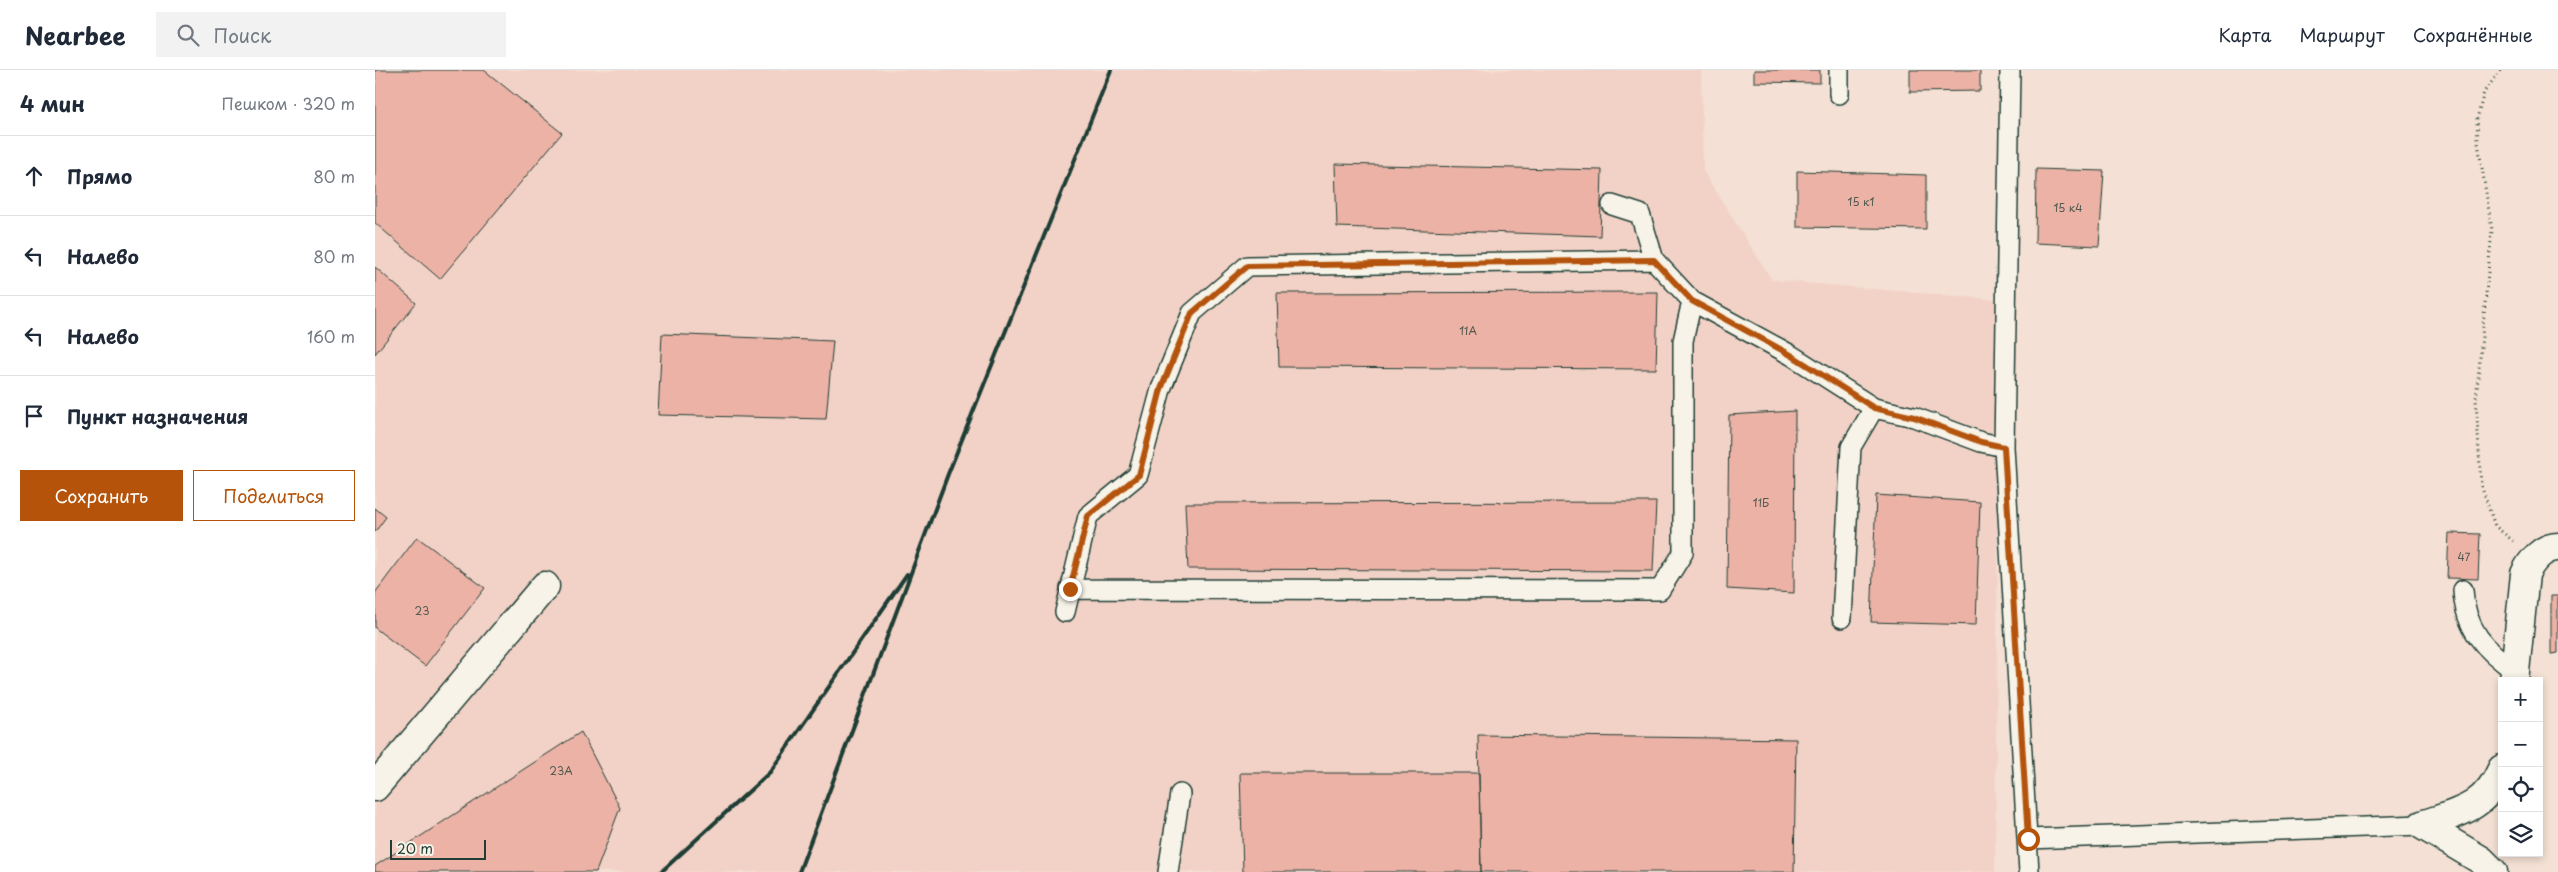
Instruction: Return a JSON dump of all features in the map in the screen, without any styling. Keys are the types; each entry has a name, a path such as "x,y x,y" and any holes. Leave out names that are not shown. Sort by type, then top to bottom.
{"street":[{"path":"2515,676 2525,574 2534,559 2544,551 2558,547"},
{"path":"375,787 545,586"},
{"path":"2423,825 2479,803 2493,787 2498,777"},
{"path":"2423,825 2481,860 2493,872"}],"lane":[{"path":"1839,70 1839,94"},
{"path":"2009,70 2004,447 2029,872"},
{"path":"1612,205 1640,214 1654,260 1692,301 1791,355 1874,408 1914,417 1981,442 2004,447"},
{"path":"1065,612 1088,516 1139,475 1161,389 1192,313 1247,266 1654,260"},
{"path":"1070,589 1660,590 1683,553 1683,341 1692,301"},
{"path":"1842,618 1851,447 1874,408"},
{"path":"2463,590 2465,610 2474,634 2515,676"},
{"path":"1168,872 1181,794"},
{"path":"2028,839 2423,825"}],"path":[{"path":"2501,70 2484,92 2477,119 2478,142 2492,230 2476,400 2481,485 2495,526 2534,559"}],"shaded area":[{"path":"375,70 1701,70 1703,171 1772,280 2000,300 1995,872 375,872"}],"building":[{"path":"375,70 484,70 562,133 440,279 375,223"},
{"path":"1754,70 1820,70 1820,83 1754,82"},
{"path":"1910,70 1980,70 1980,91 1910,92"},
{"path":"1335,164 1602,170 1600,236 1337,227"},
{"path":"2036,169 2104,171 2099,246 2035,243"},
{"path":"1797,171 1926,175 1926,229 1797,227"},
{"path":"375,267 416,303 375,354"},
{"path":"1658,292 1656,369 1279,367 1277,293"},
{"path":"662,334 833,341 826,419 658,415"},
{"path":"1795,411 1794,593 1727,589 1729,415"},
{"path":"1876,495 1980,502 1976,625 1871,622"},
{"path":"1656,502 1653,571 1188,569 1185,503"},
{"path":"375,508 386,517 375,532"},
{"path":"2449,533 2480,534 2478,579 2447,578"},
{"path":"417,537 485,588 425,666 375,628 375,593"},
{"path":"2551,596 2558,596 2558,653 2551,654"},
{"path":"581,732 620,808 596,872 375,872 375,866"},
{"path":"1478,735 1796,739 1794,872 1481,872"},
{"path":"1240,773 1479,773 1481,872 1243,872"}],"railway":[{"path":"799,872 948,474 1111,70"},
{"path":"661,872 770,772 907,574"}],"route":[{"path":"1070,589 1088,516 1139,475 1161,389 1192,313 1247,266 1654,260 1692,301 1791,355 1874,408 1914,417 1981,442 2004,447 2028,839"}]}
